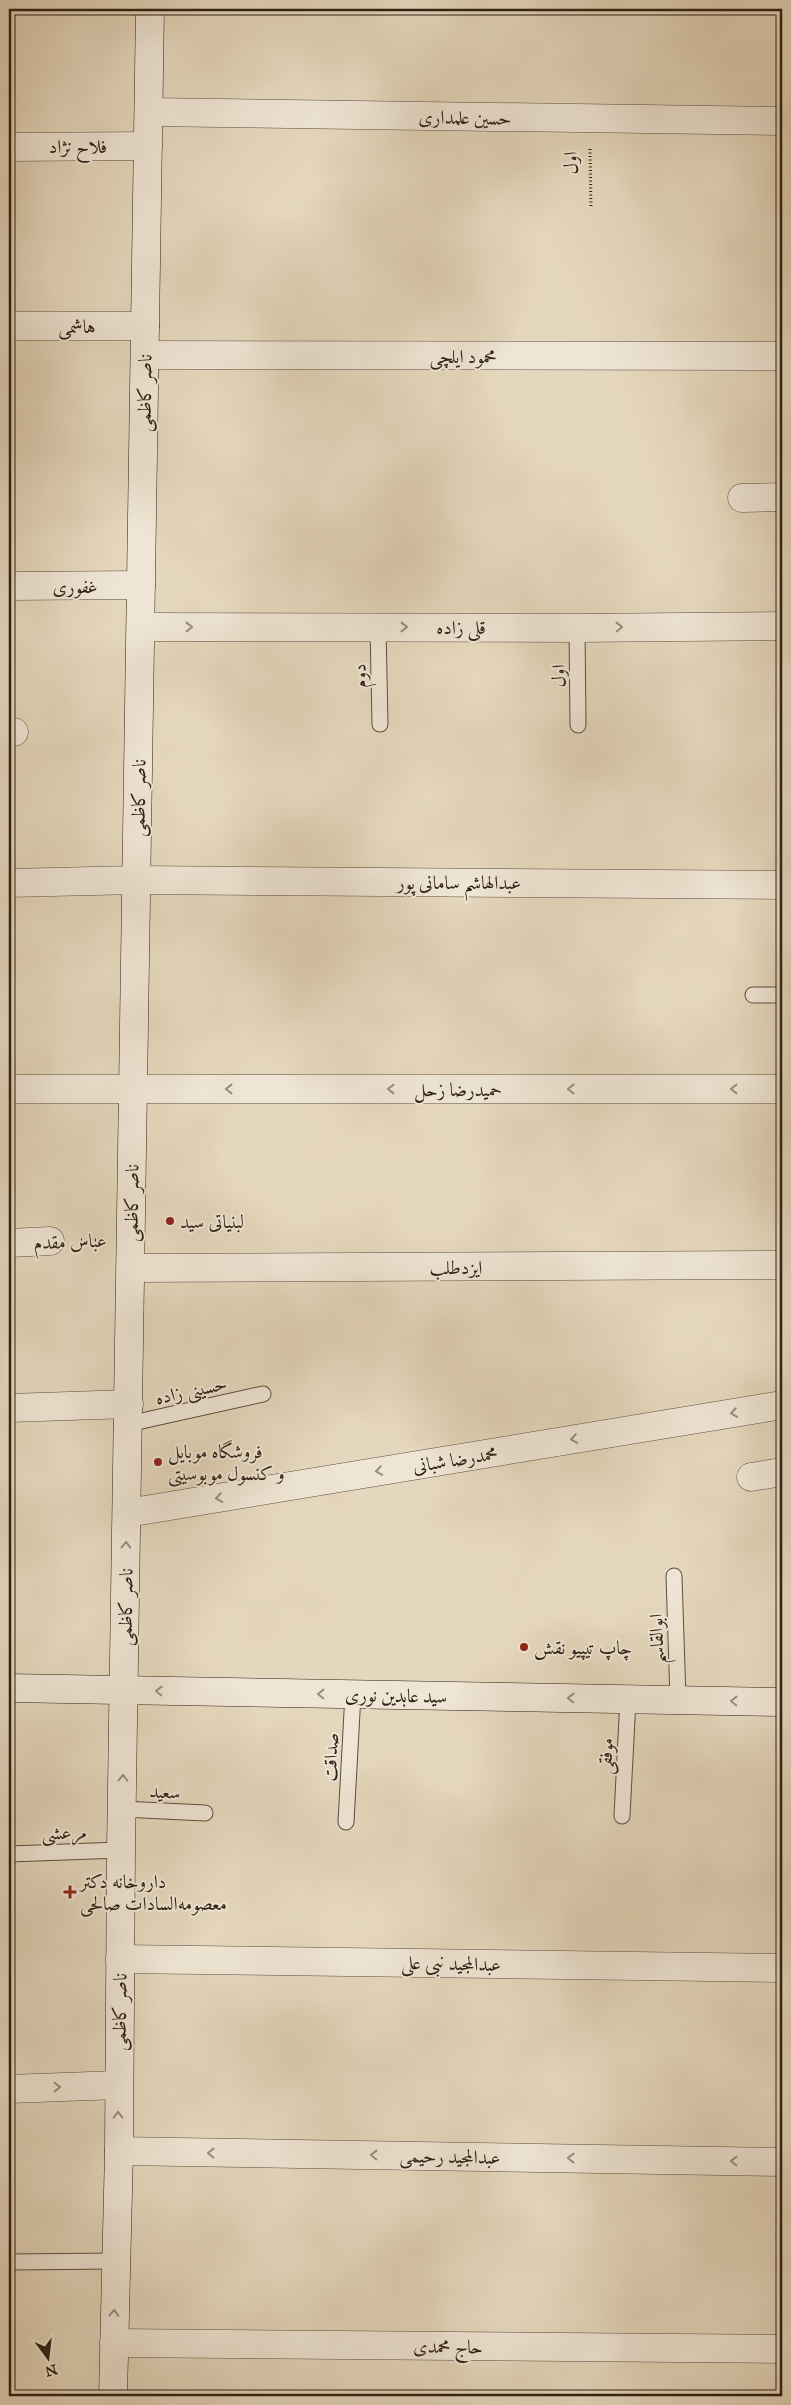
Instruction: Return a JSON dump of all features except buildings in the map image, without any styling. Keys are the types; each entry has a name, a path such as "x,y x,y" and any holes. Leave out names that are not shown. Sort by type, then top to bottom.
{"street":[{"name":"ناصر کاظمی","path":"113,2396 119,2151 121,1850 150,9"},
{"name":"حسین علمداری","path":"149,112 782,121"},
{"name":"فلاح نژاد","path":"9,146 148,146"},
{"name":"هاشمی","path":"9,326 145,326"},
{"name":"محمود ایلچی","path":"144,356 782,356"},
{"path":"742,498 782,497"},
{"name":"غفوری","path":"9,586 141,585"},
{"name":"قلی زاده","path":"141,626 577,628 782,626"},
{"name":"عبدالهاشم سامانی پور","path":"9,883 136,880 782,884"},
{"name":"حمیدرضا زحل","path":"9,1089 782,1089"},
{"name":"عباس مقدم","path":"9,1243 50,1241"},
{"name":"ایزدطلب","path":"131,1268 782,1265"},
{"name":"محمدرضا شبانی","path":"127,1513 782,1405"},
{"path":"9,1408 128,1414"},
{"path":"751,1477 782,1472"},
{"name":"سید عابدین نوری","path":"9,1688 782,1702"},
{"name":"عبدالمجید نبی علی","path":"120,1959 782,1968"},
{"path":"9,2089 118,2086"},
{"name":"عبدالمجید رحیمی","path":"119,2151 782,2162"},
{"name":"حاج محمدی","path":"114,2343 782,2350"}],"lane":[{"name":"دوم","path":"378,627 380,724"},
{"name":"اول","path":"577,628 578,725"},
{"path":"753,995 782,995"},
{"name":"حسینی زاده","path":"128,1414 263,1394"},
{"name":"ابوالقاسم","path":"674,1576 678,1700"},
{"name":"صداقت","path":"346,1822 353,1694"},
{"name":"موفقی","path":"622,1816 628,1699"},
{"name":"سعید","path":"122,1809 205,1814"},
{"name":"مرعشی","path":"9,1854 121,1850"},
{"path":"9,2262 115,2261"}],"path":[{"name":"اول","path":"590,118 591,207"},
{"name":"عباس مقدم","path":"50,1241 131,1239"}],"place":[{"name":"لبنیاتی سید","path":"170,1221"},
{"name":"فروشگاه موبایل و کنسول موبوسیتی","path":"158,1462"},
{"name":"چاپ تیپیو نقش","path":"524,1647"},
{"name":"داروخانه دکتر معصومه‌السادات صالحی","path":"70,1892"}]}
